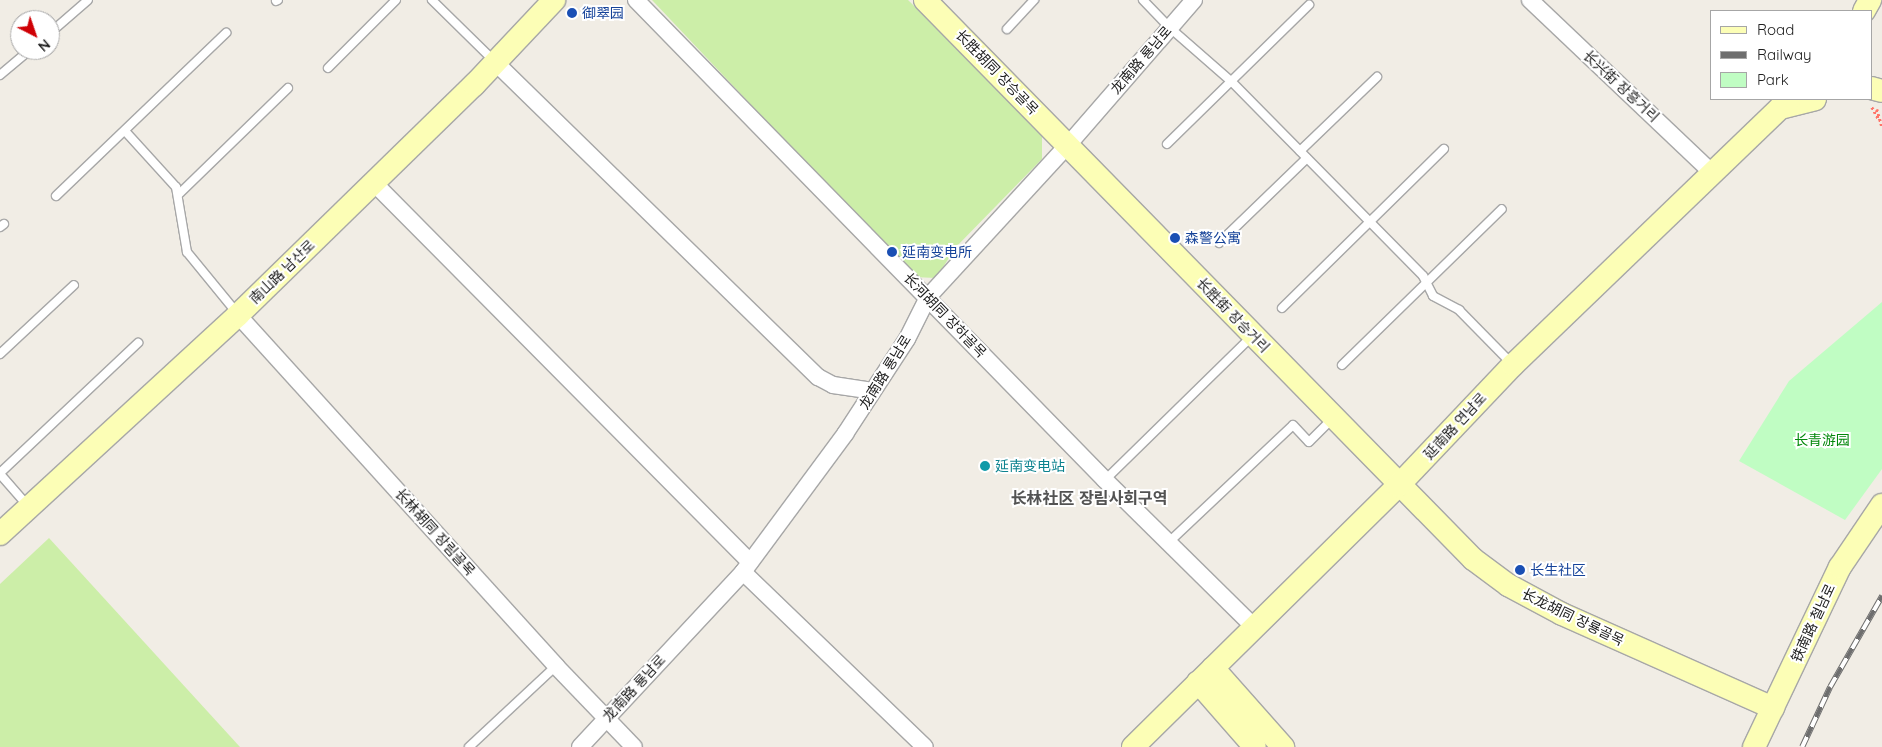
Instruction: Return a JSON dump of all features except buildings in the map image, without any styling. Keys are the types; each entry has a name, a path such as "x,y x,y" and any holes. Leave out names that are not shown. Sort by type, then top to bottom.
{"street":[{"name":"南山路 남산로","path":"0,534 238,315 496,63 554,0"},
{"name":"长河胡同 장하골목","path":"636,0 1105,480 1255,628"},
{"name":"长胜胡同 장승골목","path":"926,0 1068,145"},
{"name":"龙南路 룡남로","path":"580,747 747,566 845,434 907,339 928,297 1068,145 1194,0"},
{"name":"长兴街 장흥거리","path":"1530,0 1712,173"},
{"path":"496,63 818,378 832,385 873,391"},
{"path":"1784,103 1807,100"},
{"name":"延南路 연남로","path":"1133,747 1398,486 1513,365 1784,103"},
{"name":"长胜街 장승거리","path":"1068,145 1398,486"},
{"path":"374,183 925,747"},
{"name":"长林胡同 장림골목","path":"238,315 556,666 634,747"},
{"name":"长龙胡同 장룡골목","path":"1398,486 1473,559 1508,585 1562,614 1773,708"},
{"name":"铁南路 철남로","path":"1754,747 1840,567 1882,505"},
{"path":"1206,675 1255,747"},
{"path":"1206,675 1283,747"}],"lane":[{"path":"60,24 88,0"},
{"path":"328,68 396,0"},
{"path":"432,0 496,63"},
{"path":"1007,29 1034,0"},
{"path":"1144,0 1169,27 1231,81 1370,222 1427,282 1433,296 1459,310 1513,365"},
{"path":"1167,144 1309,6"},
{"path":"56,196 226,34"},
{"path":"0,76 18,60"},
{"path":"1300,151 1377,77"},
{"path":"179,194 288,88"},
{"path":"125,131 179,194 182,236 187,252 238,315"},
{"path":"1282,308 1444,149"},
{"path":"1219,244 1307,158"},
{"path":"1342,365 1502,209"},
{"path":"0,354 74,285"},
{"path":"1105,480 1252,335"},
{"path":"28,507 0,473 138,343"},
{"path":"1169,542 1293,426 1309,442 1333,418"},
{"path":"469,747 556,666"}],"path":[{"path":"1875,95 1879,120"}],"green space":[{"path":"652,0 908,0 1042,131 1042,159 956,247 936,278 914,277"},
{"name":"长青游园","path":"1882,302 1882,469 1845,520 1739,461 1789,381"},
{"path":"49,538 240,747 0,747 0,584"}],"railway":[{"path":"1802,747 1830,687 1882,596"}],"place":[{"name":"御翠园","path":"572,13"},
{"name":"森警公寓","path":"1175,238"},
{"name":"延南变电所","path":"892,252"},
{"name":"延南变电站","path":"985,466"},
{"name":"长生社区","path":"1520,570"}],"district":[{"name":"长林社区 장림사회구역","path":"1089,498"}]}
